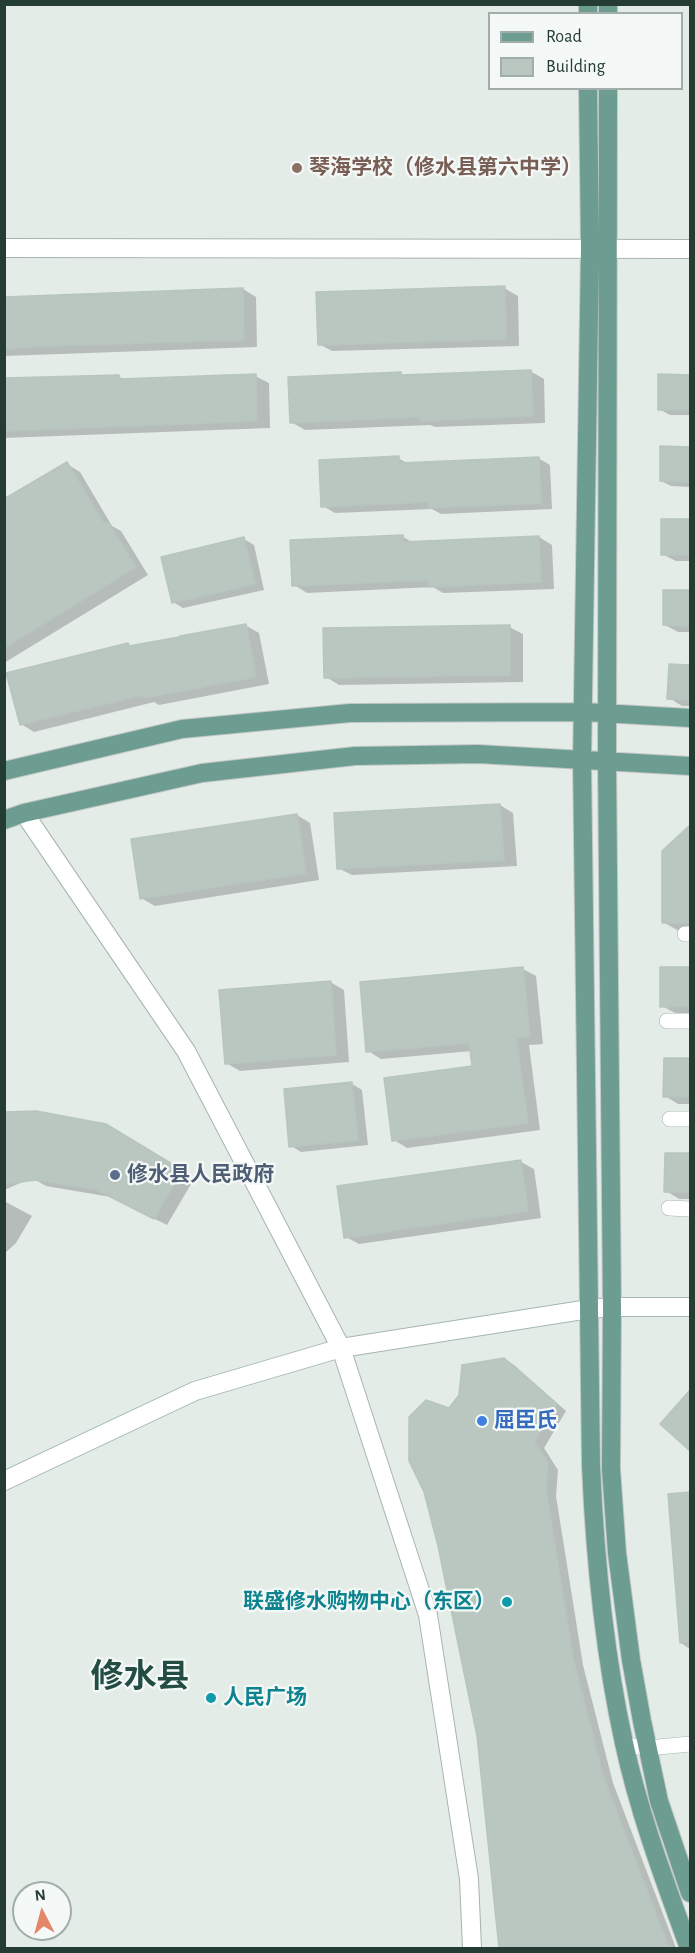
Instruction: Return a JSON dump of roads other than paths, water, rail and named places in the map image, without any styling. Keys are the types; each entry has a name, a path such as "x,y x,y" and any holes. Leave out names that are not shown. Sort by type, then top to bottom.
{"main road":[{"path":"588,90 590,248 582,760 594,1541 609,1663 624,1745 648,1829 689,1948"},
{"path":"608,90 608,762 612,1307 610,1469 617,1553 631,1660 659,1801 690,1893"},
{"path":"4,771 194,728 350,713 584,712 690,718"},
{"path":"4,820 24,813 202,772 355,756 478,754 690,766"}],"street":[{"path":"4,248 690,249"},
{"path":"24,813 186,1051 341,1348 428,1616 469,1879 472,1948"},
{"path":"667,1021 690,1021"},
{"path":"669,1119 690,1119"},
{"path":"669,1208 690,1209"},
{"path":"4,1481 195,1390 341,1348 590,1309 690,1307"},
{"path":"624,1745 648,1748 690,1744"}],"place":[{"name":"琴海学校（修水县第六中学）","path":"297,168"},
{"name":"修水县人民政府","path":"115,1175"},
{"name":"屈臣氏","path":"482,1421"},
{"name":"联盛修水购物中心（东区）","path":"507,1602"},
{"name":"人民广场","path":"211,1698"}],"district":[{"name":"修水县","path":"140,1677"}]}
